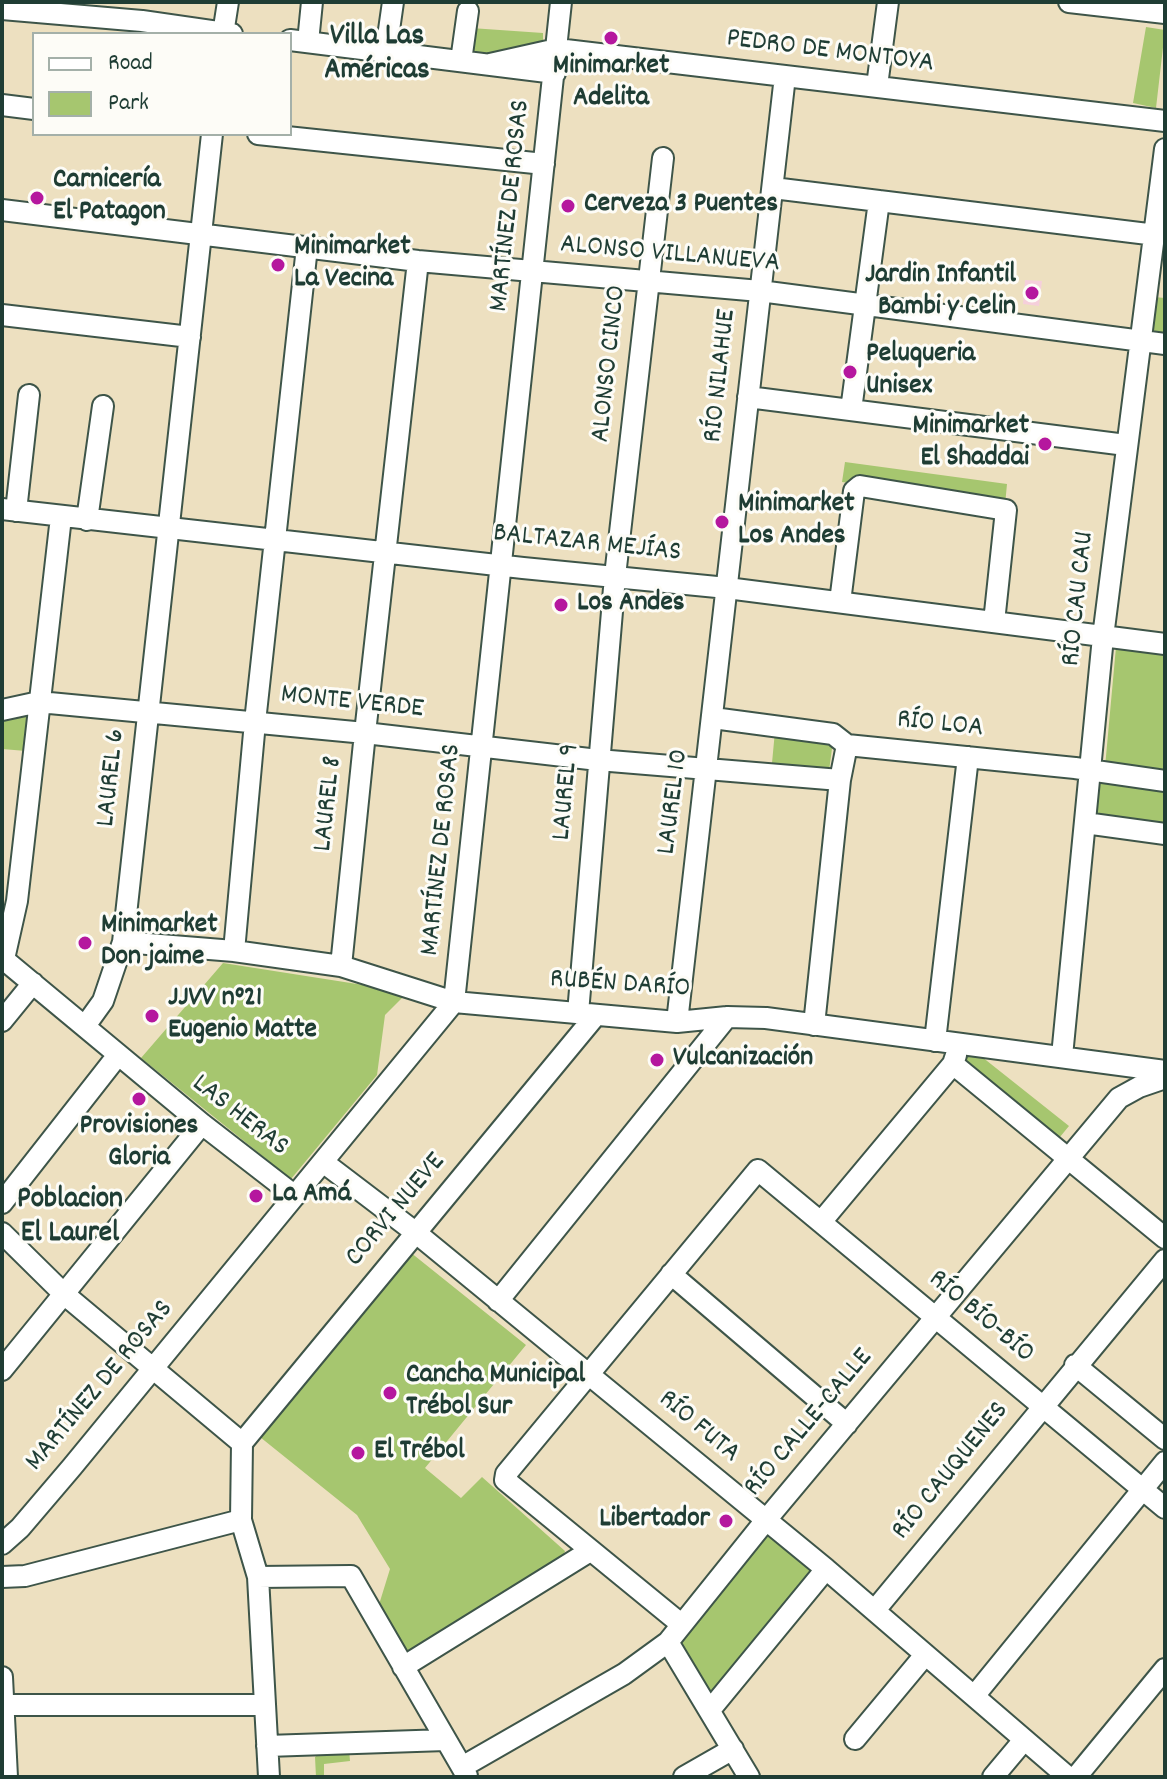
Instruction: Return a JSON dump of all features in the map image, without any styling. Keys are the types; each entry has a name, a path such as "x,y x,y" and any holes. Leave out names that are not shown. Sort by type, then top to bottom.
{"street":[{"path":"223,32 228,2"},
{"path":"299,41 312,2"},
{"path":"386,51 393,2"},
{"name":"MARTÍNEZ DE ROSAS","path":"2,1544 20,1528 153,1369 454,1002 561,2"},
{"path":"877,86 888,2"},
{"path":"1069,2 1165,13"},
{"path":"2,9 143,12 216,32"},
{"path":"461,61 468,11"},
{"name":"PEDRO DE MONTOYA","path":"299,41 555,73"},
{"name":"PEDRO DE MONTOYA","path":"490,64 557,49 1165,121"},
{"name":"RÍO NILAHUE","path":"727,588 785,76"},
{"path":"2,105 32,109"},
{"name":"LAUREL 6","path":"85,1026 103,1001 123,942 212,136"},
{"path":"277,136 544,164"},
{"name":"RÍO CAU CAU","path":"1062,1056 1103,637 1165,149"},
{"name":"ALONSO CINCO","path":"615,576 663,158"},
{"path":"773,188 1156,235"},
{"path":"851,410 879,201"},
{"name":"ALONSO VILLANUEVA","path":"2,210 418,261 760,291 1165,344"},
{"path":"234,951 255,722 307,247"},
{"name":"LAUREL 8","path":"341,966 418,261"},
{"path":"2,315 190,337"},
{"path":"9,510 29,395"},
{"path":"748,397 1126,445"},
{"path":"87,520 103,406"},
{"path":"840,602 854,491 860,486 1006,510 994,622"},
{"name":"BALTAZAR MEJÍAS","path":"9,510 727,588 1165,644"},
{"path":"3,958 17,901 61,517"},
{"name":"LAUREL 9","path":"587,1014 598,760 615,576"},
{"name":"LAUREL 10","path":"677,1022 727,588"},
{"name":"MONTE VERDE","path":"2,710 39,702 365,733 598,760 840,780"},
{"name":"RÍO LOA","path":"713,718 833,734 847,745 1090,770 1165,781"},
{"path":"814,1025 840,780 847,745"},
{"path":"935,1041 968,757"},
{"path":"1085,823 1165,834"},
{"name":"RUBÉN DARÍO","path":"123,942 234,951 341,966 454,1002 677,1022 727,1017 766,1018 1165,1071"},
{"name":"LAS HERAS","path":"3,958 202,1124 295,1196"},
{"path":"2,1021 33,983"},
{"name":"CORVI NUEVE","path":"242,1443 415,1232 587,1014"},
{"path":"498,1301 727,1017"},
{"path":"821,1222 953,1064 959,1043"},
{"path":"2,1203 118,1055"},
{"path":"953,1064 1165,1238"},
{"name":"RÍO CALLE-CALLE","path":"465,1772 624,1674 668,1642 766,1520 1119,1098 1165,1078"},
{"path":"2,1370 202,1124"},
{"name":"RÍO FUTA","path":"323,1162 415,1232 826,1569 1068,1777"},
{"name":"RÍO BÍO-BÍO","path":"671,1274 758,1170 1165,1508"},
{"path":"2,1233 64,1294 242,1443 241,1520 258,1577 269,1777"},
{"name":"RÍO CAUQUENES","path":"875,1610 1165,1260"},
{"path":"681,1624 505,1480 506,1474 671,1274 847,1424"},
{"name":"RÍO BÍO-BÍO","path":"1075,1365 1165,1439"},
{"path":"975,1695 1165,1462"},
{"path":"2,1577 25,1576 241,1520"},
{"path":"403,1667 590,1551"},
{"path":"710,1710 826,1569"},
{"path":"258,1577 351,1576 465,1772"},
{"path":"668,1642 749,1777"},
{"path":"855,1739 925,1655"},
{"path":"1076,1777 1163,1674"},
{"path":"2,1677 7,1777"},
{"path":"4,1705 265,1705"},
{"path":"267,1746 446,1740"},
{"path":"993,1777 1024,1740"},
{"path":"684,1777 733,1749"}],"shaded area":[{"name":"Jardin Infantil Bambi y Celin","path":"1025,280 1042,281 1039,306 1023,304"}],"green space":[{"path":"1146,27 1165,30 1156,108 1133,103"},
{"path":"471,28 543,33 543,43 487,59 468,56"},
{"path":"1154,297 1165,298 1165,336 1151,334"},
{"path":"845,462 1007,484 1005,505 842,482"},
{"path":"1116,647 1165,651 1165,774 1105,767"},
{"path":"30,713 26,751 2,749 2,718"},
{"path":"775,731 833,741 829,771 772,763"},
{"path":"1099,778 1165,787 1165,838 1092,829"},
{"path":"223,963 408,992 385,1015 377,1075 291,1179 141,1058"},
{"path":"972,1049 1069,1126 1055,1143 959,1065"},
{"name":"El Trébol","path":"410,1252 526,1345 425,1468 461,1498 482,1477 565,1551 510,1592 408,1652 401,1651 377,1611 390,1569 357,1515 260,1437"},
{"path":"770,1528 819,1570 710,1699 677,1645"},
{"path":"349,1749 350,1761 324,1764 324,1777 316,1777 315,1757 323,1750"}],"place":[{"name":"Minimarket Adelita","path":"611,38"},
{"name":"Carnicería El Patagon","path":"37,198"},
{"name":"Cerveza 3 Puentes","path":"568,206"},
{"name":"Minimarket La Vecina","path":"278,265"},
{"name":"Jardin Infantil Bambi y Celin","path":"1032,293"},
{"name":"Peluqueria Unisex","path":"850,372"},
{"name":"Minimarket El Shaddai","path":"1045,444"},
{"name":"Minimarket Los Andes","path":"722,522"},
{"name":"Los Andes","path":"561,605"},
{"name":"Minimarket Don jaime","path":"85,943"},
{"name":"JJVV n°21 Eugenio Matte","path":"152,1016"},
{"name":"Vulcanización","path":"657,1060"},
{"name":"Provisiones Gloria","path":"139,1099"},
{"name":"La Amá","path":"256,1196"},
{"name":"Cancha Municipal Trébol Sur","path":"390,1393"},
{"name":"El Trébol","path":"358,1453"},
{"name":"Libertador","path":"726,1521"}],"district":[{"name":"Villa Las Américas","path":"377,56"},
{"name":"Poblacion El Laurel","path":"70,1219"}]}
